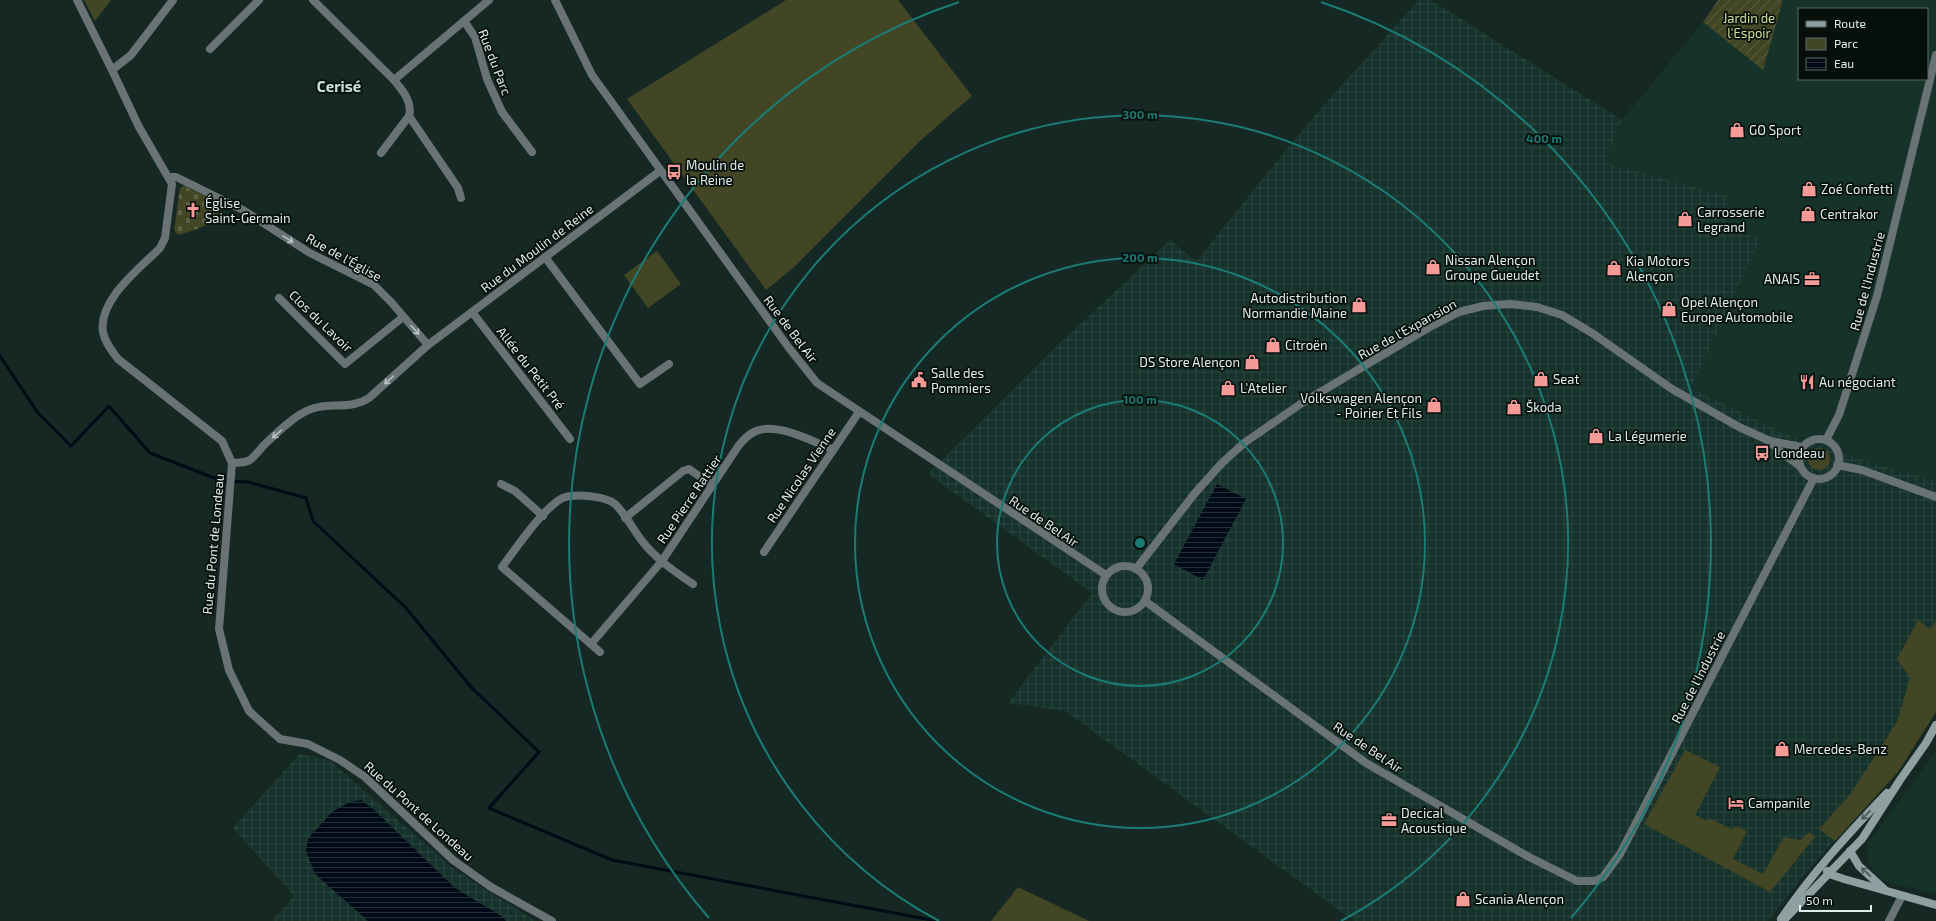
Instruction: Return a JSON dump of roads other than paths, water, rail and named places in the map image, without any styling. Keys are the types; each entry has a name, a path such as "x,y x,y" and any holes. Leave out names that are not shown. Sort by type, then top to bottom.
{"main road":[{"path":"1783,921 1830,874 1862,839 1926,743 1936,725"},
{"path":"1779,921 1805,884 1846,836 1900,780"},
{"path":"1846,836 1845,844 1824,868 1830,874 1936,905"},
{"path":"1850,851 1859,866 1886,891"}],"street":[{"name":"Rue du Pont de Londeau","path":"77,0 139,127 172,184 165,238 160,248 111,298 105,311 103,333 108,345 118,359 222,441 232,462 219,629 229,670 249,711 280,738 308,744 340,760 365,777 453,860 491,887 552,921"},
{"path":"112,70 131,55 173,0"},
{"path":"210,49 259,0"},
{"path":"313,0 394,80 405,94 409,102 409,116 381,153"},
{"name":"Rue du Parc","path":"394,80 489,0"},
{"name":"Rue de Bel Air","path":"555,0 592,75 789,348 817,383 1106,575"},
{"name":"Rue du Parc","path":"464,20 475,37 487,79 502,112 532,152"},
{"name":"Rue de l'Industrie","path":"1826,440 1839,415 1877,296 1936,55"},
{"path":"409,116 458,188 461,198"},
{"name":"Rue du Moulin de Reine","path":"232,462 242,463 250,460 277,433 301,414 312,408 323,405 360,404 369,398 428,345 660,171"},
{"name":"Rue de l'Église","path":"169,177 176,177 231,204 310,253 374,285 391,302 428,345"},
{"path":"545,257 640,384 669,364"},
{"name":"Clos du Lavoir","path":"279,298 345,364 404,317"},
{"name":"Rue de l'Expansion","path":"1136,569 1195,493 1222,463 1244,443 1302,403 1428,328 1459,312 1483,306 1510,304 1537,307 1562,315 1592,333 1672,390 1739,427 1770,441 1802,447"},
{"name":"Allée du Petit Pré","path":"472,312 570,439"},
{"name":"Rue Nicolas Vienne","path":"764,552 832,449 859,412"},
{"name":"Rue Pierre Rattier","path":"591,644 662,561 739,445 747,436 756,431 779,429 832,449"},
{"path":"1813,440 1826,440 1835,448 1838,459 1837,464 1831,474 1826,477 1814,478 1803,472 1800,466 1799,460 1802,447 1813,440"},
{"path":"1770,441 1782,453 1800,466"},
{"path":"1837,464 1862,470 1936,497"},
{"path":"625,518 683,471 689,469 712,485"},
{"name":"Rue de l'Industrie","path":"1595,882 1603,877 1620,854 1814,478"},
{"path":"501,484 515,491 543,516"},
{"path":"600,652 502,567 543,516 560,500 568,496 576,495 608,500 616,505 650,550 673,571 693,584"},
{"path":"1125,566 1136,569 1142,574 1148,585 1148,593 1145,601 1134,610 1126,612 1114,609 1104,597 1102,589 1106,575 1117,567 1125,566"},
{"name":"Rue de Bel Air","path":"1145,601 1366,763 1529,857 1577,881 1595,882"},
{"path":"1889,921 1902,896"}],"water":[{"path":"1217,484 1246,499 1203,580 1174,564"},
{"path":"361,800 372,808 455,888 503,917 506,921 368,921 315,874 306,851 308,839 332,812 348,803"}],"waterway":[{"path":"0,356 38,413 71,446 109,406 150,453 222,481 248,482 306,498 313,521 406,608 471,687 539,752 489,808 612,860 937,921"}],"place":[{"name":"GO Sport","path":"1737,130"},
{"name":"Moulin de la Reine","path":"674,172"},
{"name":"Zoé Confetti","path":"1809,189"},
{"name":"Église Saint-Germain","path":"193,210"},
{"name":"Centrakor","path":"1808,214"},
{"name":"Carrosserie Legrand","path":"1685,219"},
{"name":"Nissan Alençon Groupe Gueudet","path":"1433,267"},
{"name":"Kia Motors Alençon","path":"1614,268"},
{"name":"ANAIS","path":"1812,279"},
{"name":"Autodistribution Normandie Maine","path":"1359,305"},
{"name":"Opel Alençon Europe Automobile","path":"1669,309"},
{"name":"Citroën","path":"1273,345"},
{"name":"DS Store Alençon","path":"1252,362"},
{"name":"Seat","path":"1541,379"},
{"name":"Salle des Pommiers","path":"919,380"},
{"name":"Au négociant","path":"1807,382"},
{"name":"L'Atelier","path":"1228,388"},
{"name":"Volkswagen Alençon - Poirier Et Fils","path":"1434,405"},
{"name":"Škoda","path":"1514,407"},
{"name":"La Légumerie","path":"1596,436"},
{"name":"Londeau","path":"1762,453"},
{"name":"Mercedes-Benz","path":"1782,749"},
{"name":"Campanile","path":"1736,803"},
{"name":"Decical Acoustique","path":"1389,820"},
{"name":"Scania Alençon","path":"1463,899"}],"district":[{"name":"Cerisé","path":"339,87"}],"park label":[{"name":"Jardin de l'Espoir","path":"1749,26"}]}
